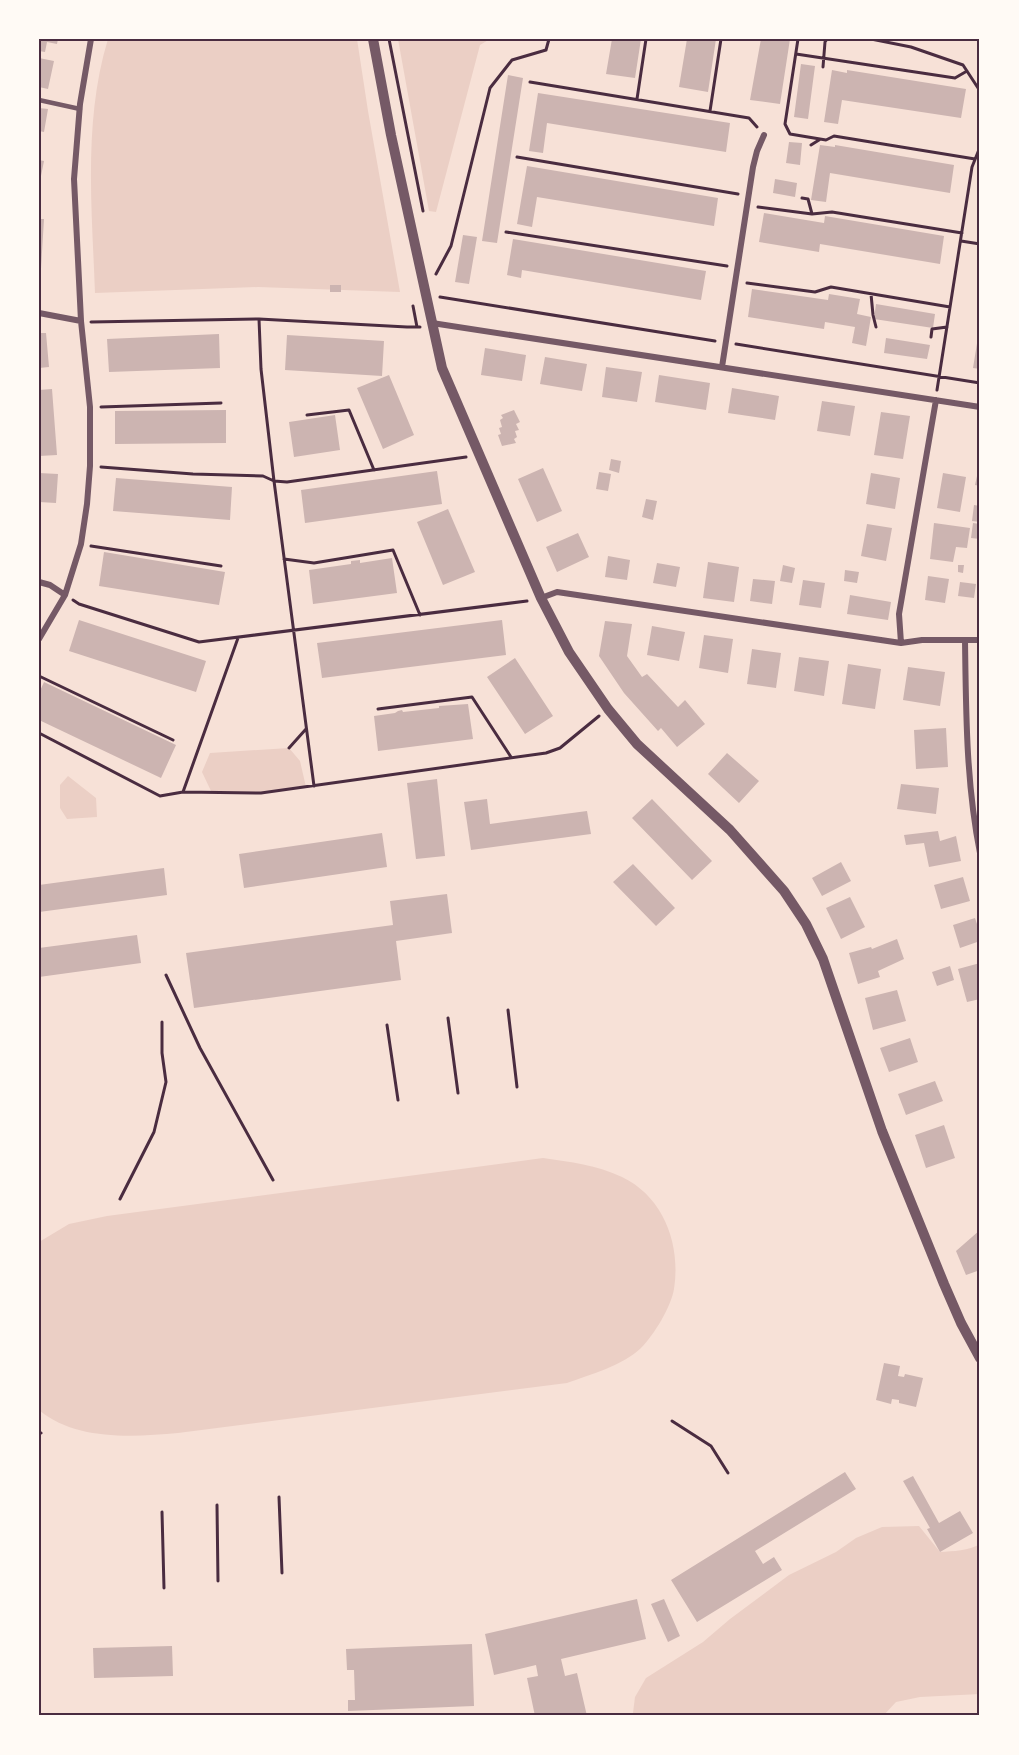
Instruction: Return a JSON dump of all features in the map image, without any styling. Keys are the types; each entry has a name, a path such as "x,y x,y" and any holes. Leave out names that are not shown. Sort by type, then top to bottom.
{"street":[{"path":"39,639 65,595 81,544 90,466 90,407 81,321 74,179 80,109 91,39"},
{"path":"373,39 442,368 477,454 541,598 569,652 608,709 637,744 737,838 784,891 806,924 823,959 882,1131 944,1284 980,1358"},
{"path":"722,367 748,195 757,151 764,135"},
{"path":"39,313 81,321"},
{"path":"431,323 980,407"},
{"path":"901,643 899,614 936,400"},
{"path":"39,582 51,585 65,595"},
{"path":"541,598 557,592 901,643 922,640 980,640"},
{"path":"965,640 972,816 980,853"}],"lane":[{"path":"39,100 80,109"}],"path":[{"path":"389,39 424,219"},
{"path":"436,274 451,246 490,88 512,60 546,50 549,39"},
{"path":"637,99 646,39"},
{"path":"710,111 721,39"},
{"path":"798,39 785,124 790,134 826,140 834,136 975,159"},
{"path":"823,67 827,39"},
{"path":"871,39 911,47 963,65 980,91"},
{"path":"796,54 955,78 967,71"},
{"path":"530,82 749,118 764,135"},
{"path":"811,145 820,139"},
{"path":"936,400 962,233 975,159 980,147"},
{"path":"518,157 748,195"},
{"path":"802,198 808,199 812,214"},
{"path":"747,206 812,214 832,212 962,233"},
{"path":"506,232 738,268"},
{"path":"961,241 980,244"},
{"path":"433,263 437,283"},
{"path":"736,281 815,292 831,287 950,307"},
{"path":"439,292 440,298 980,383"},
{"path":"870,294 876,327"},
{"path":"81,321 99,324 259,319 417,327 411,295"},
{"path":"259,319 261,369 283,559 314,786"},
{"path":"931,337 932,329 947,327"},
{"path":"90,407 221,404"},
{"path":"307,415 348,410 374,470"},
{"path":"90,466 194,474 263,476 274,481 287,482 463,458 477,454"},
{"path":"81,544 221,566"},
{"path":"283,559 314,563 393,550 420,615"},
{"path":"65,595 79,604 199,642 541,598"},
{"path":"183,792 238,638"},
{"path":"39,676 172,740"},
{"path":"378,709 472,697 512,757"},
{"path":"39,733 160,796 183,792 261,793 546,753 560,748 608,709"},
{"path":"289,748 306,729"},
{"path":"166,975 200,1048 273,1180"},
{"path":"508,1010 517,1087"},
{"path":"448,1018 458,1093"},
{"path":"120,1199 154,1132 166,1082 162,1053 162,1022"},
{"path":"387,1025 398,1100"},
{"path":"672,1421 711,1446 728,1473"},
{"path":"279,1497 282,1573"},
{"path":"217,1505 218,1581"},
{"path":"162,1512 164,1588"}],"shaded area":[{"path":"108,39 357,39 400,292 258,287 95,293 91,197 92,133 100,70"},
{"path":"398,39 490,39 480,45 436,212 429,211"},
{"path":"289,748 300,761 306,787 261,793 211,791 202,772 210,753"},
{"path":"68,776 96,798 97,817 67,819 60,808 60,785"},
{"path":"543,1158 593,1167 622,1177 649,1197 666,1224 675,1256 672,1296 661,1320 646,1342 625,1360 567,1383 178,1433 124,1436 87,1432 54,1420 39,1410 39,1242 69,1224 107,1216"},
{"path":"919,1526 940,1552 966,1549 980,1544 980,1694 920,1697 896,1702 883,1716 637,1716 633,1713 635,1697 646,1678 703,1642 789,1575 836,1552 856,1538 882,1527"}],"building":[{"path":"39,39 58,39 57,44 47,42 45,52 39,51"},
{"path":"612,39 641,39 635,78 606,74"},
{"path":"687,39 716,39 708,92 679,87"},
{"path":"761,39 790,39 780,104 750,100"},
{"path":"39,58 54,61 48,89 39,87"},
{"path":"801,64 815,66 808,119 794,117"},
{"path":"832,70 847,73 847,70 966,89 961,118 842,100 838,124 824,122"},
{"path":"508,75 523,78 497,243 482,241"},
{"path":"538,93 730,123 726,152 547,123 543,153 529,151"},
{"path":"39,108 48,109 44,132 39,131"},
{"path":"789,142 802,143 800,165 786,163"},
{"path":"820,145 835,147 835,145 954,165 950,193 830,173 826,202 811,200"},
{"path":"39,160 44,161 40,181 39,181"},
{"path":"527,166 718,198 714,226 537,197 532,227 517,224"},
{"path":"775,179 797,183 795,197 773,193"},
{"path":"764,213 824,223 825,216 944,236 940,264 820,244 819,252 759,242"},
{"path":"39,219 44,219 41,269 39,269"},
{"path":"463,235 477,237 469,284 455,282"},
{"path":"513,239 706,271 701,300 522,270 521,278 507,275"},
{"path":"330,285 341,285 341,292 330,292"},
{"path":"752,289 828,300 829,294 860,299 857,314 871,317 866,346 852,343 855,327 825,322 824,329 748,317"},
{"path":"876,304 935,314 933,328 874,319"},
{"path":"980,332 980,369 973,368"},
{"path":"39,333 46,333 49,367 39,368"},
{"path":"219,334 220,368 109,372 107,339"},
{"path":"287,335 384,341 382,376 285,370"},
{"path":"886,338 930,345 927,359 884,353"},
{"path":"485,348 526,355 522,381 481,375"},
{"path":"545,357 587,364 582,391 540,384"},
{"path":"606,367 642,372 637,402 602,397"},
{"path":"389,375 414,435 383,449 357,388"},
{"path":"659,375 710,383 706,410 655,402"},
{"path":"732,388 779,396 775,420 728,413"},
{"path":"52,389 57,455 39,456 39,390"},
{"path":"822,401 855,406 850,436 817,431"},
{"path":"226,410 226,443 115,444 115,411"},
{"path":"514,410 520,422 516,424 519,430 515,431 516,443 502,446 498,435 501,434 500,420 503,418 501,415"},
{"path":"881,412 910,416 903,459 874,455"},
{"path":"335,415 340,450 294,457 289,422"},
{"path":"611,459 621,461 619,473 609,470"},
{"path":"980,467 980,486 975,485"},
{"path":"543,468 562,511 537,522 518,479"},
{"path":"437,471 442,504 305,523 301,490"},
{"path":"599,472 611,474 608,491 596,489"},
{"path":"39,473 58,474 56,503 39,502"},
{"path":"871,473 900,478 895,509 866,504"},
{"path":"943,473 966,477 960,512 937,508"},
{"path":"116,478 232,487 230,520 113,511"},
{"path":"646,499 657,501 653,520 642,517"},
{"path":"974,505 980,506 980,522 972,521"},
{"path":"448,509 475,572 443,585 417,522"},
{"path":"934,523 970,528 967,548 956,547 953,562 930,559"},
{"path":"973,523 980,524 980,539 971,538"},
{"path":"867,524 892,528 886,561 861,556"},
{"path":"578,533 589,557 557,572 546,547"},
{"path":"104,552 225,572 219,605 99,586"},
{"path":"608,556 630,560 627,580 605,577"},
{"path":"392,558 397,593 313,604 309,570 351,564 351,561 360,560 360,563"},
{"path":"708,562 739,567 734,602 703,598"},
{"path":"657,563 680,567 676,587 653,583"},
{"path":"783,565 795,568 792,583 780,581"},
{"path":"958,565 964,565 963,573 958,572"},
{"path":"845,570 859,572 857,583 844,581"},
{"path":"928,576 949,579 945,603 925,600"},
{"path":"753,579 775,581 772,604 750,601"},
{"path":"803,580 825,583 821,608 799,605"},
{"path":"960,582 976,584 974,598 958,596"},
{"path":"850,595 891,602 888,620 847,614"},
{"path":"79,620 206,661 196,692 69,651"},
{"path":"502,620 506,655 322,678 317,643"},
{"path":"605,621 632,624 627,656 642,677 647,674 678,707 685,700 705,724 677,747 661,728 658,731 624,693 599,656"},
{"path":"652,626 685,632 679,661 647,655"},
{"path":"704,635 733,639 728,673 699,668"},
{"path":"752,649 781,653 776,688 747,684"},
{"path":"799,657 829,661 824,696 794,691"},
{"path":"515,658 553,716 525,734 487,677"},
{"path":"848,664 881,669 875,709 842,704"},
{"path":"908,667 945,672 940,706 903,700"},
{"path":"44,682 176,745 161,778 39,720 39,693"},
{"path":"468,704 473,739 378,751 374,716 402,710 403,712"},
{"path":"946,728 948,767 916,769 914,730"},
{"path":"727,753 759,781 739,803 708,774"},
{"path":"437,779 445,856 416,859 407,783"},
{"path":"901,784 939,788 936,814 897,809"},
{"path":"487,799 490,824 587,811 591,834 471,850 464,802"},
{"path":"652,799 712,861 692,880 632,818"},
{"path":"938,831 940,841 956,836 961,861 929,867 924,843 906,845 904,835"},
{"path":"382,833 387,867 244,888 239,854"},
{"path":"841,862 851,881 822,896 812,878"},
{"path":"633,864 675,908 656,926 613,882"},
{"path":"164,868 167,895 39,912 39,885"},
{"path":"963,877 970,901 941,909 934,885"},
{"path":"447,894 452,933 396,941 401,980 194,1008 186,953 393,925 390,901"},
{"path":"850,897 865,927 841,939 826,908"},
{"path":"975,918 980,941 960,948 953,925"},
{"path":"137,935 141,963 39,977 39,948"},
{"path":"897,939 904,959 878,971 880,977 858,984 849,953 871,947 872,949"},
{"path":"980,963 980,999 967,1002 958,969"},
{"path":"950,966 954,980 937,986 932,972"},
{"path":"897,990 906,1021 873,1030 865,998"},
{"path":"910,1038 918,1062 889,1072 880,1048"},
{"path":"935,1081 943,1101 906,1115 898,1094"},
{"path":"944,1125 955,1158 926,1168 915,1135"},
{"path":"980,1230 980,1270 966,1275 956,1251"},
{"path":"884,1363 900,1366 898,1376 904,1377 905,1374 923,1378 916,1407 899,1403 899,1400 892,1399 891,1404 876,1400"},
{"path":"845,1472 856,1489 755,1551 763,1564 774,1557 782,1570 697,1622 671,1580"},
{"path":"913,1476 939,1523 960,1511 973,1533 940,1552 927,1529 930,1528 903,1481"},
{"path":"637,1599 646,1639 561,1659 565,1676 577,1673 587,1716 535,1716 527,1678 538,1676 536,1665 494,1675 485,1634"},
{"path":"664,1599 680,1636 668,1642 651,1604"},
{"path":"472,1644 474,1706 348,1711 348,1700 355,1700 354,1670 347,1670 346,1649"},
{"path":"172,1646 173,1676 94,1678 93,1648"}]}
